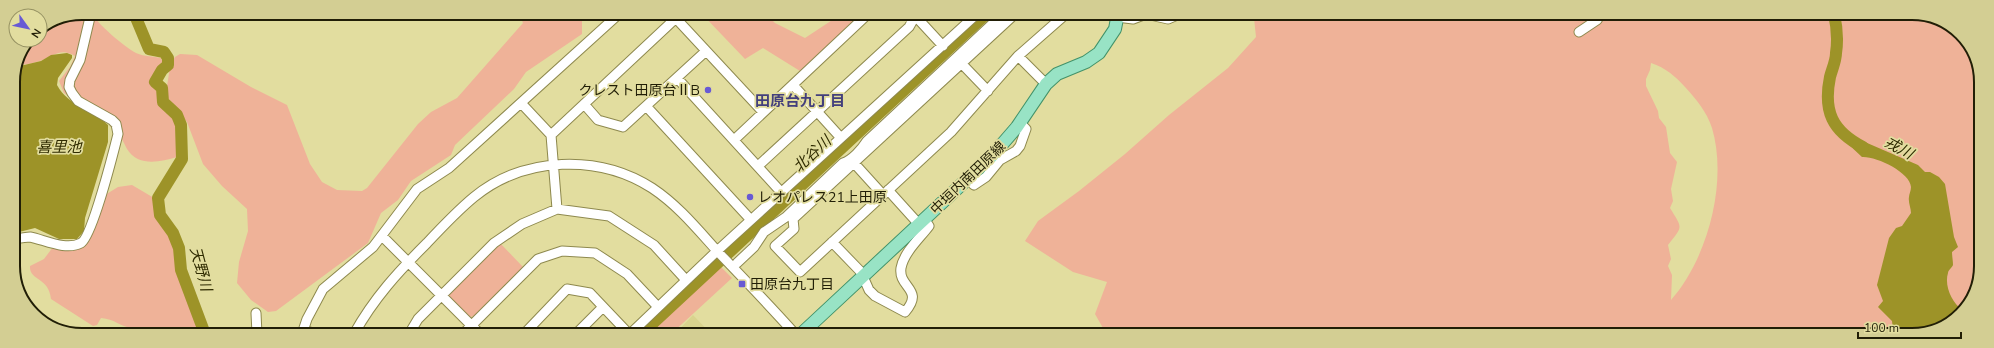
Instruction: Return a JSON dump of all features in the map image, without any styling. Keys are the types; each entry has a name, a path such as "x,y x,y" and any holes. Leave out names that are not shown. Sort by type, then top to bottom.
{"main road":[{"name":"中垣内南田原線","path":"808,328 897,246 920,221 968,180 996,153 1020,123 1046,84 1057,74 1086,62 1099,53 1115,28 1117,20"}],"street":[{"path":"20,238 28,237 60,244 79,244 86,238 93,221 118,134 116,124 112,120 78,101 72,93 70,87 70,80 78,66 89,20"},
{"path":"304,328 307,319 323,289 373,247 417,189 449,168 612,20"},
{"path":"551,135 669,20"},
{"path":"677,20 763,112"},
{"path":"734,140 862,20"},
{"path":"758,166 909,27 913,20"},
{"path":"919,20 943,46"},
{"path":"635,328 686,280 719,252 781,192 971,20"},
{"path":"733,263 754,247 764,232 786,217 843,163 847,162 863,147 867,141 997,20"},
{"path":"1009,20 793,219 794,229 775,246 800,272 951,132 1018,56 1059,20"},
{"path":"1579,32 1597,20"},
{"path":"584,104 598,120 623,127 706,51"},
{"path":"1018,56 1046,84"},
{"path":"962,64 988,91"},
{"path":"677,78 781,192"},
{"path":"793,84 841,138"},
{"path":"521,103 551,135 557,210"},
{"path":"646,106 751,220"},
{"path":"832,242 864,276 869,290 875,296 905,312 912,304 913,298 901,274 901,267 908,253 929,226 920,221 886,193 854,163"},
{"path":"358,328 376,299 394,275 475,196 494,184 518,172 554,164 593,165 612,170 638,180 668,199 719,252 733,263 790,328"},
{"path":"413,328 418,319 494,243 522,224 557,210 609,216 654,245 686,280"},
{"path":"382,236 475,328"},
{"path":"897,246 908,253"},
{"path":"469,328 538,260 562,251 595,253 627,274 658,307"},
{"path":"529,328 567,289 590,293 623,328"},
{"path":"581,328 603,307"},
{"path":"256,312 257,328"}],"shaded area":[{"path":"97,20 125,46 136,53 161,58 163,63 157,73 154,84 158,89 162,103 176,119 180,134 179,155 177,157 150,162 137,159 127,149 120,136 110,126 110,124 64,93 59,81 70,67 75,56 70,53 61,52 40,61 23,65 30,48 48,48 48,30 70,21"},
{"path":"522,20 582,20 582,34 526,72 514,89 455,145 451,155 411,181 398,200 381,213 368,243 276,311 268,312 251,300 237,283 239,262 248,231 247,209 222,186 203,164 187,122 168,98 166,93 170,67 175,57 180,54 197,55 251,87 287,105 310,164 322,182 337,190 362,191 367,188 418,124 431,112 457,98 523,23"},
{"path":"708,20 772,20 805,38 832,20 857,20 800,71 763,48 745,59"},
{"path":"1254,20 1912,20 1932,23 1947,30 1961,44 1966,51 1973,70 1974,266 1971,286 1966,297 1953,313 1932,325 1912,328 1103,328 1095,314 1107,282 1073,272 1025,241 1038,221 1079,191 1125,154 1169,115 1228,68 1256,37","holes":["1651,63 1666,70 1678,79 1701,106 1707,117 1712,128 1718,172 1716,195 1704,241 1695,263 1684,283 1671,300 1672,275 1668,266 1671,259 1668,245 1680,227 1670,208 1673,201 1671,189 1677,162 1670,153 1666,127 1659,118 1658,111 1646,86 1646,79"]},
{"path":"132,185 154,198 157,208 182,262 198,328 132,328 101,318 97,325 93,326 51,299 47,287 31,271 30,266 44,259 53,247 78,248 89,241 105,195 118,187"},
{"path":"499,242 524,268 475,316 470,317 449,296 448,292"},
{"path":"720,266 732,278 678,328 653,328"},
{"path":"693,315 705,328 681,328"}],"water":[{"name":"喜里池","path":"67,53 72,55 72,58 58,78 57,85 74,103 95,115 108,125 108,142 85,218 84,231 77,239 59,239 35,228 20,232 21,70 23,65 41,61 51,55"},
{"path":"1851,136 1918,165 1925,172 1930,172 1939,177 1945,184 1954,237 1958,247 1952,252 1953,265 1948,272 1947,283 1952,298 1958,307 1943,320 1932,325 1920,327 1893,328 1892,321 1878,307 1883,301 1877,285 1889,238 1896,228 1902,226 1911,213 1909,199 1911,187 1909,181 1899,171 1883,162 1868,157 1862,157 1847,143"}],"waterway":[{"name":"天野川","path":"137,20 149,49 164,52 168,58 168,65 162,70 155,82 162,88 163,102 177,115 181,125 182,159 158,198 160,215 173,233 179,248 181,270 203,328"},
{"name":"北谷川","path":"648,328 979,20"},
{"name":"戎川","path":"1835,20 1837,43 1828,89 1829,110 1837,127 1852,141 1863,147"}],"place":[{"name":"クレスト田原台ⅡB","path":"708,90"},
{"name":"レオパレス21上田原","path":"750,197"},
{"name":"田原台九丁目","path":"742,284"}],"district":[{"name":"田原台九丁目","path":"800,101"}]}
